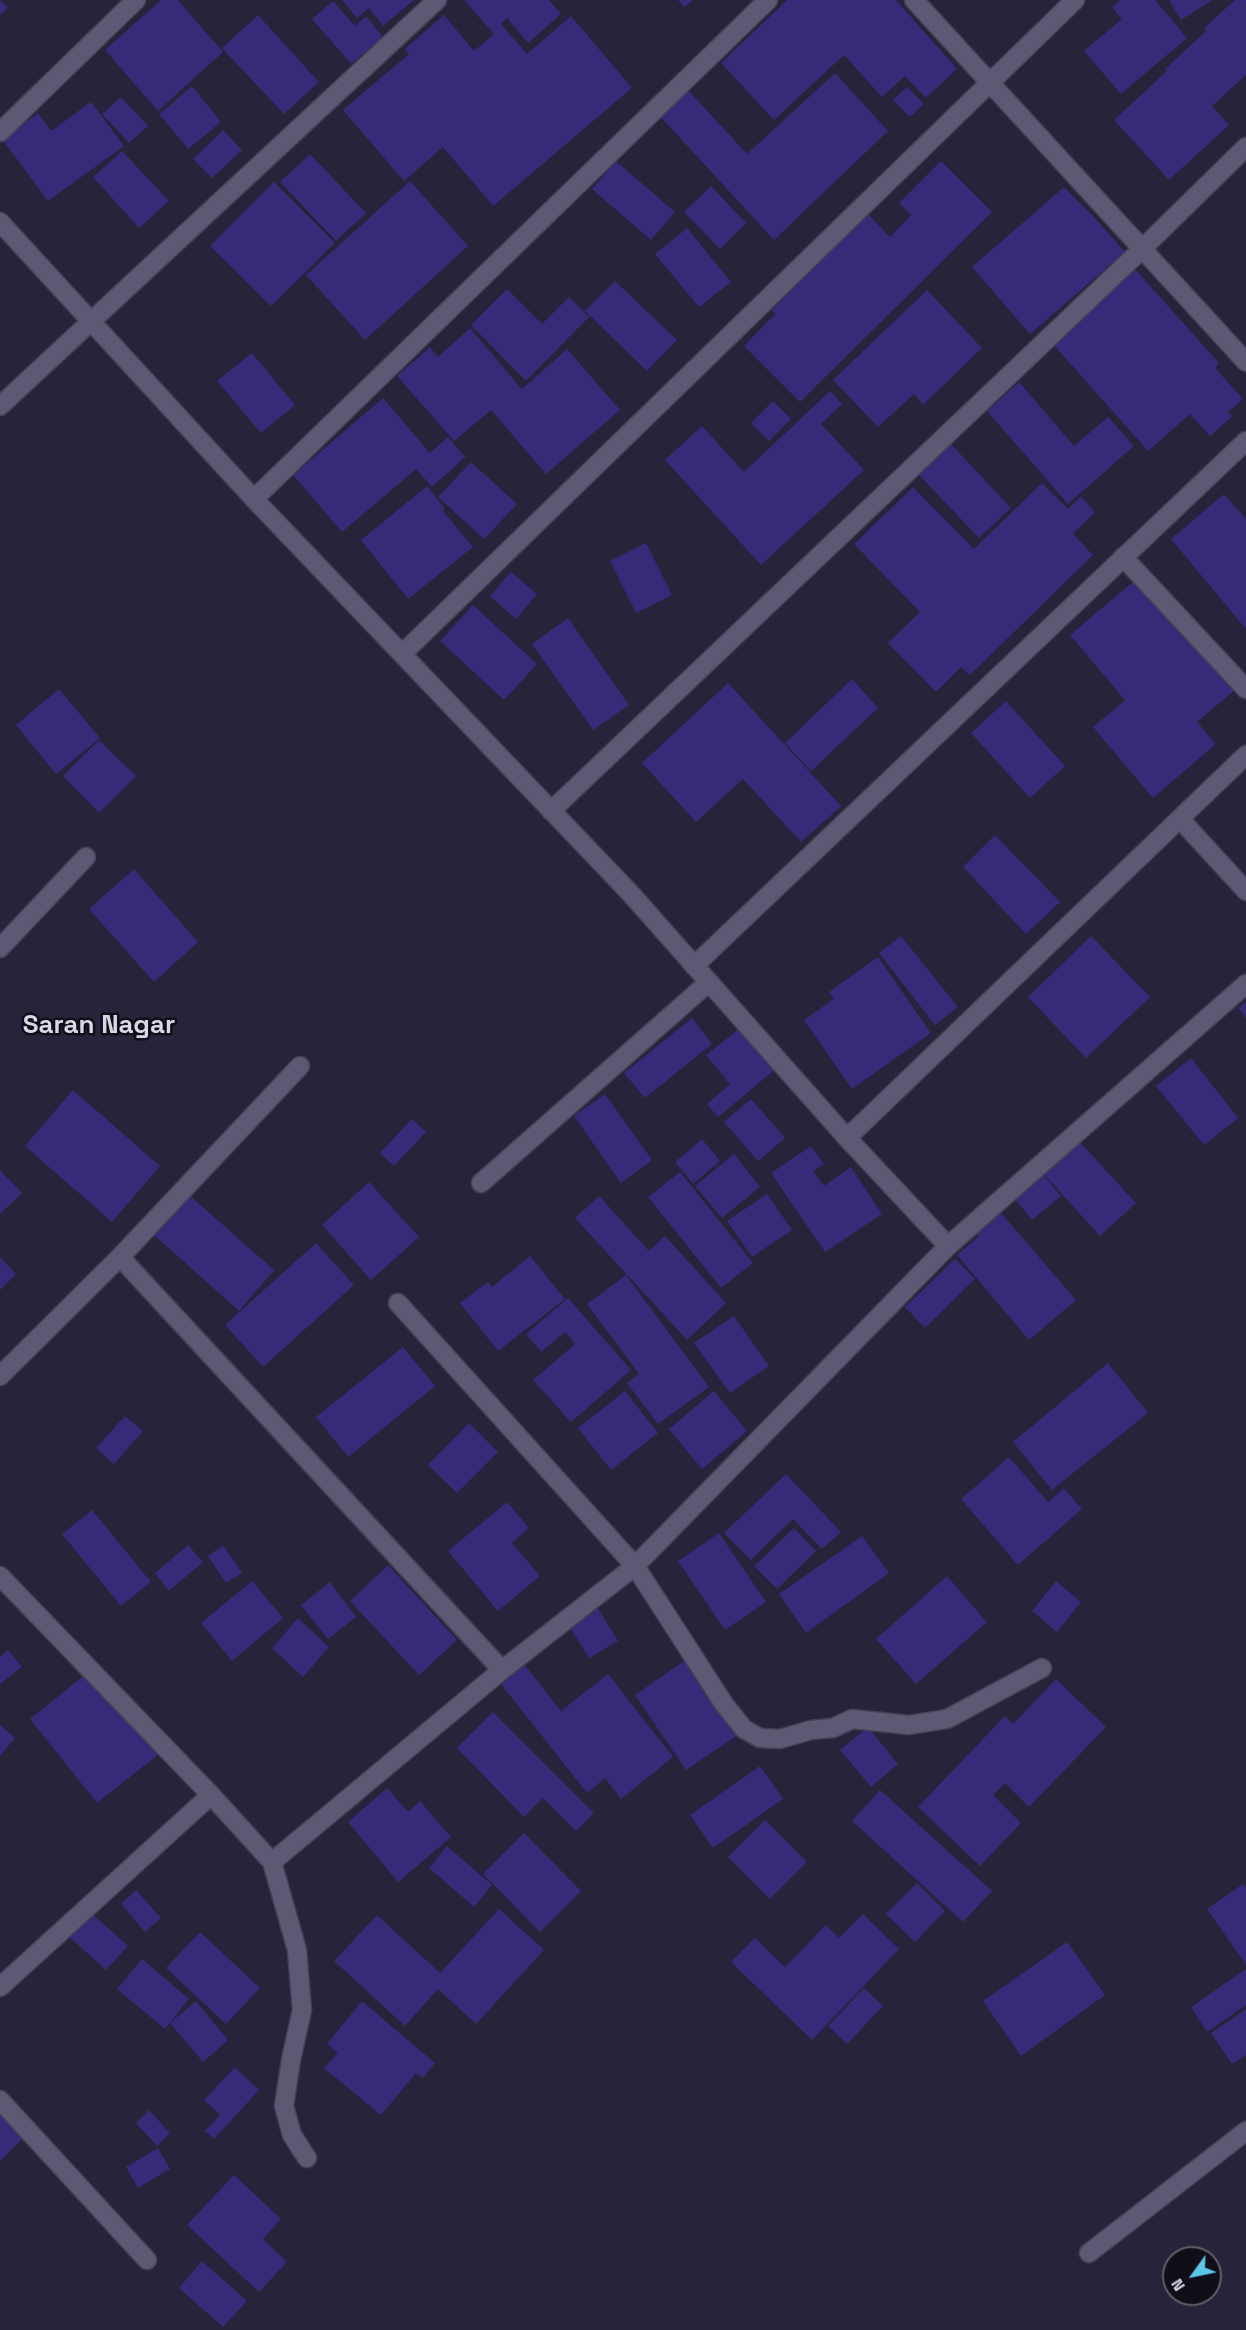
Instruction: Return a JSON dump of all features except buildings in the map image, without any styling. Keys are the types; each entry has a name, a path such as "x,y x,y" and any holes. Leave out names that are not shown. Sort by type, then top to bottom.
{"street":[{"path":"0,132 136,0"},
{"path":"0,406 437,0"},
{"path":"254,499 768,0"},
{"path":"914,0 1246,362"},
{"path":"402,654 1075,0"},
{"path":"551,811 1141,250 1246,147"},
{"path":"0,222 254,499 631,894 846,1138 948,1246"},
{"path":"694,966 1246,441"},
{"path":"1123,557 1246,689"},
{"path":"846,1138 1246,755"},
{"path":"1180,819 1246,891"},
{"path":"0,948 86,857"},
{"path":"480,1183 709,982"},
{"path":"272,1862 502,1670 635,1566 948,1246 1246,984"},
{"path":"0,1376 120,1257 300,1066"},
{"path":"120,1257 502,1670"},
{"path":"398,1304 635,1566 724,1704 744,1729 760,1738 780,1739 811,1730 832,1728 852,1719 909,1725 947,1719 1042,1668"},
{"path":"0,1576 272,1862 297,1950 302,2010 284,2106 292,2135 307,2158"},
{"path":"0,1987 211,1796"},
{"path":"0,2100 147,2260"},
{"path":"1089,2253 1246,2131"}],"district":[{"name":"Saran Nagar","path":"99,1026"}]}
